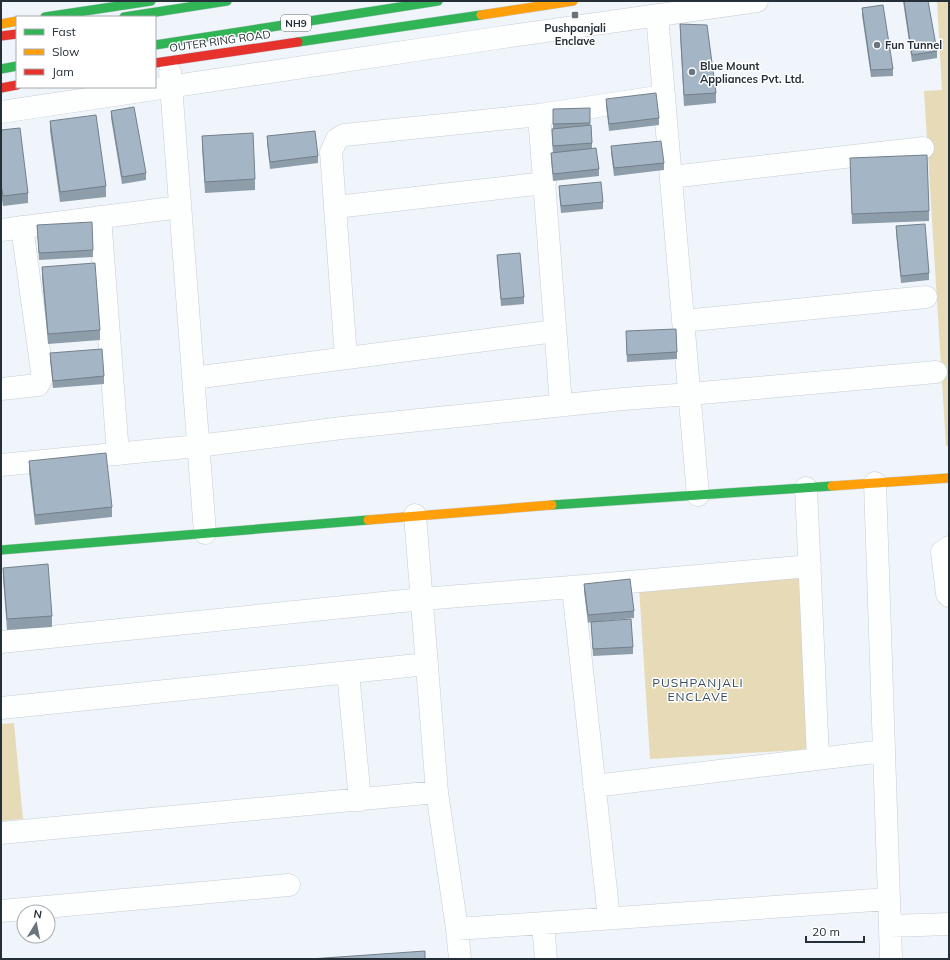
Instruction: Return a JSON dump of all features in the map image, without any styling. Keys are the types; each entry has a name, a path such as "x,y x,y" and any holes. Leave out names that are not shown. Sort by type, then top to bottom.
{"main road":[{"path":"53,16 151,1"},
{"path":"130,16 227,1"},
{"name":"NH9","path":"160,56 438,1"},
{"name":"OUTER RING ROAD","path":"160,56 573,1"},
{"path":"1,24 16,21"},
{"path":"1,36 16,34"},
{"path":"1,68 16,66"},
{"path":"1,88 16,85"},
{"path":"1,550 415,515 949,478"}],"street":[{"path":"1,112 757,1"},
{"path":"657,15 698,495"},
{"path":"160,56 171,86 205,533"},
{"path":"346,358 331,152 337,140 344,135 539,115 664,96"},
{"path":"539,115 561,405"},
{"path":"671,177 923,148"},
{"path":"336,207 545,183"},
{"path":"1,389 38,384 41,380 42,372 11,229 180,207"},
{"path":"100,217 118,454"},
{"path":"683,322 926,297"},
{"path":"193,378 555,331"},
{"path":"1,465 198,446 342,428 561,405 936,372"},
{"path":"875,483 891,959"},
{"path":"806,488 818,758"},
{"path":"415,515 437,792 460,959"},
{"path":"949,547 942,552 947,594 949,596"},
{"path":"1,642 422,599 810,566"},
{"path":"584,586 575,592 574,597 609,918"},
{"path":"1,708 427,664"},
{"path":"348,672 360,800"},
{"path":"594,786 884,751"},
{"path":"1,834 437,792"},
{"path":"1,912 289,885"},
{"path":"457,929 889,899"},
{"path":"542,924 546,959"},
{"path":"890,926 949,924"}],"shaded area":[{"path":"937,1 949,1 949,446 946,446 924,91 942,90"},
{"path":"802,578 813,749 650,759 639,587"},
{"path":"14,723 23,819 1,821 1,724"}],"building":[{"path":"904,1 928,1 937,51 912,55"},
{"name":"Fun Tunnel","path":"883,5 893,69 871,70 862,8"},
{"path":"680,24 707,25 716,93 684,95"},
{"path":"656,93 659,118 609,124 606,99"},
{"path":"134,107 146,173 122,177 111,111"},
{"path":"590,108 590,123 553,124 553,109"},
{"path":"96,115 106,186 60,192 50,121"},
{"path":"591,125 592,143 553,146 552,129"},
{"path":"20,128 28,193 3,196 1,184 1,130"},
{"path":"315,131 318,156 270,162 267,136"},
{"path":"253,133 255,179 205,182 202,136"},
{"path":"661,141 664,163 614,168 611,146"},
{"path":"596,148 599,169 553,174 551,153"},
{"path":"927,155 929,211 852,214 850,158"},
{"path":"601,182 603,202 561,206 559,186"},
{"path":"92,222 93,250 39,253 37,225"},
{"path":"925,224 929,273 901,276 896,226"},
{"path":"520,253 524,297 501,299 497,255"},
{"path":"95,263 100,330 48,334 42,267"},
{"path":"676,329 677,352 627,355 626,331"},
{"path":"102,349 104,376 53,381 50,353"},
{"path":"106,453 112,507 35,515 29,461"},
{"path":"48,564 52,616 7,619 3,568"},
{"path":"630,579 634,611 588,615 584,584"},
{"path":"631,619 633,647 593,649 591,622"},
{"path":"425,951 425,959 310,959"}],"traffic: fast":[{"path":"52,16 151,1"},
{"path":"130,16 227,1"},
{"path":"156,45 438,1"},
{"path":"298,42 481,15"},
{"path":"1,69 16,66"},
{"path":"552,505 832,486"},
{"path":"1,550 368,520"}],"traffic: slow":[{"path":"481,15 573,1"},
{"path":"1,24 16,21"},
{"path":"832,486 949,478"},
{"path":"368,520 552,505"}],"traffic: jam":[{"path":"1,36 16,34"},
{"path":"156,63 298,42"},
{"path":"1,88 16,85"}],"place":[{"name":"Pushpanjali Enclave","path":"575,15"},
{"name":"Fun Tunnel","path":"877,45"},
{"name":"Blue Mount Appliances Pvt. Ltd.","path":"692,72"}],"district":[{"name":"PUSHPANJALI ENCLAVE","path":"698,690"}]}
